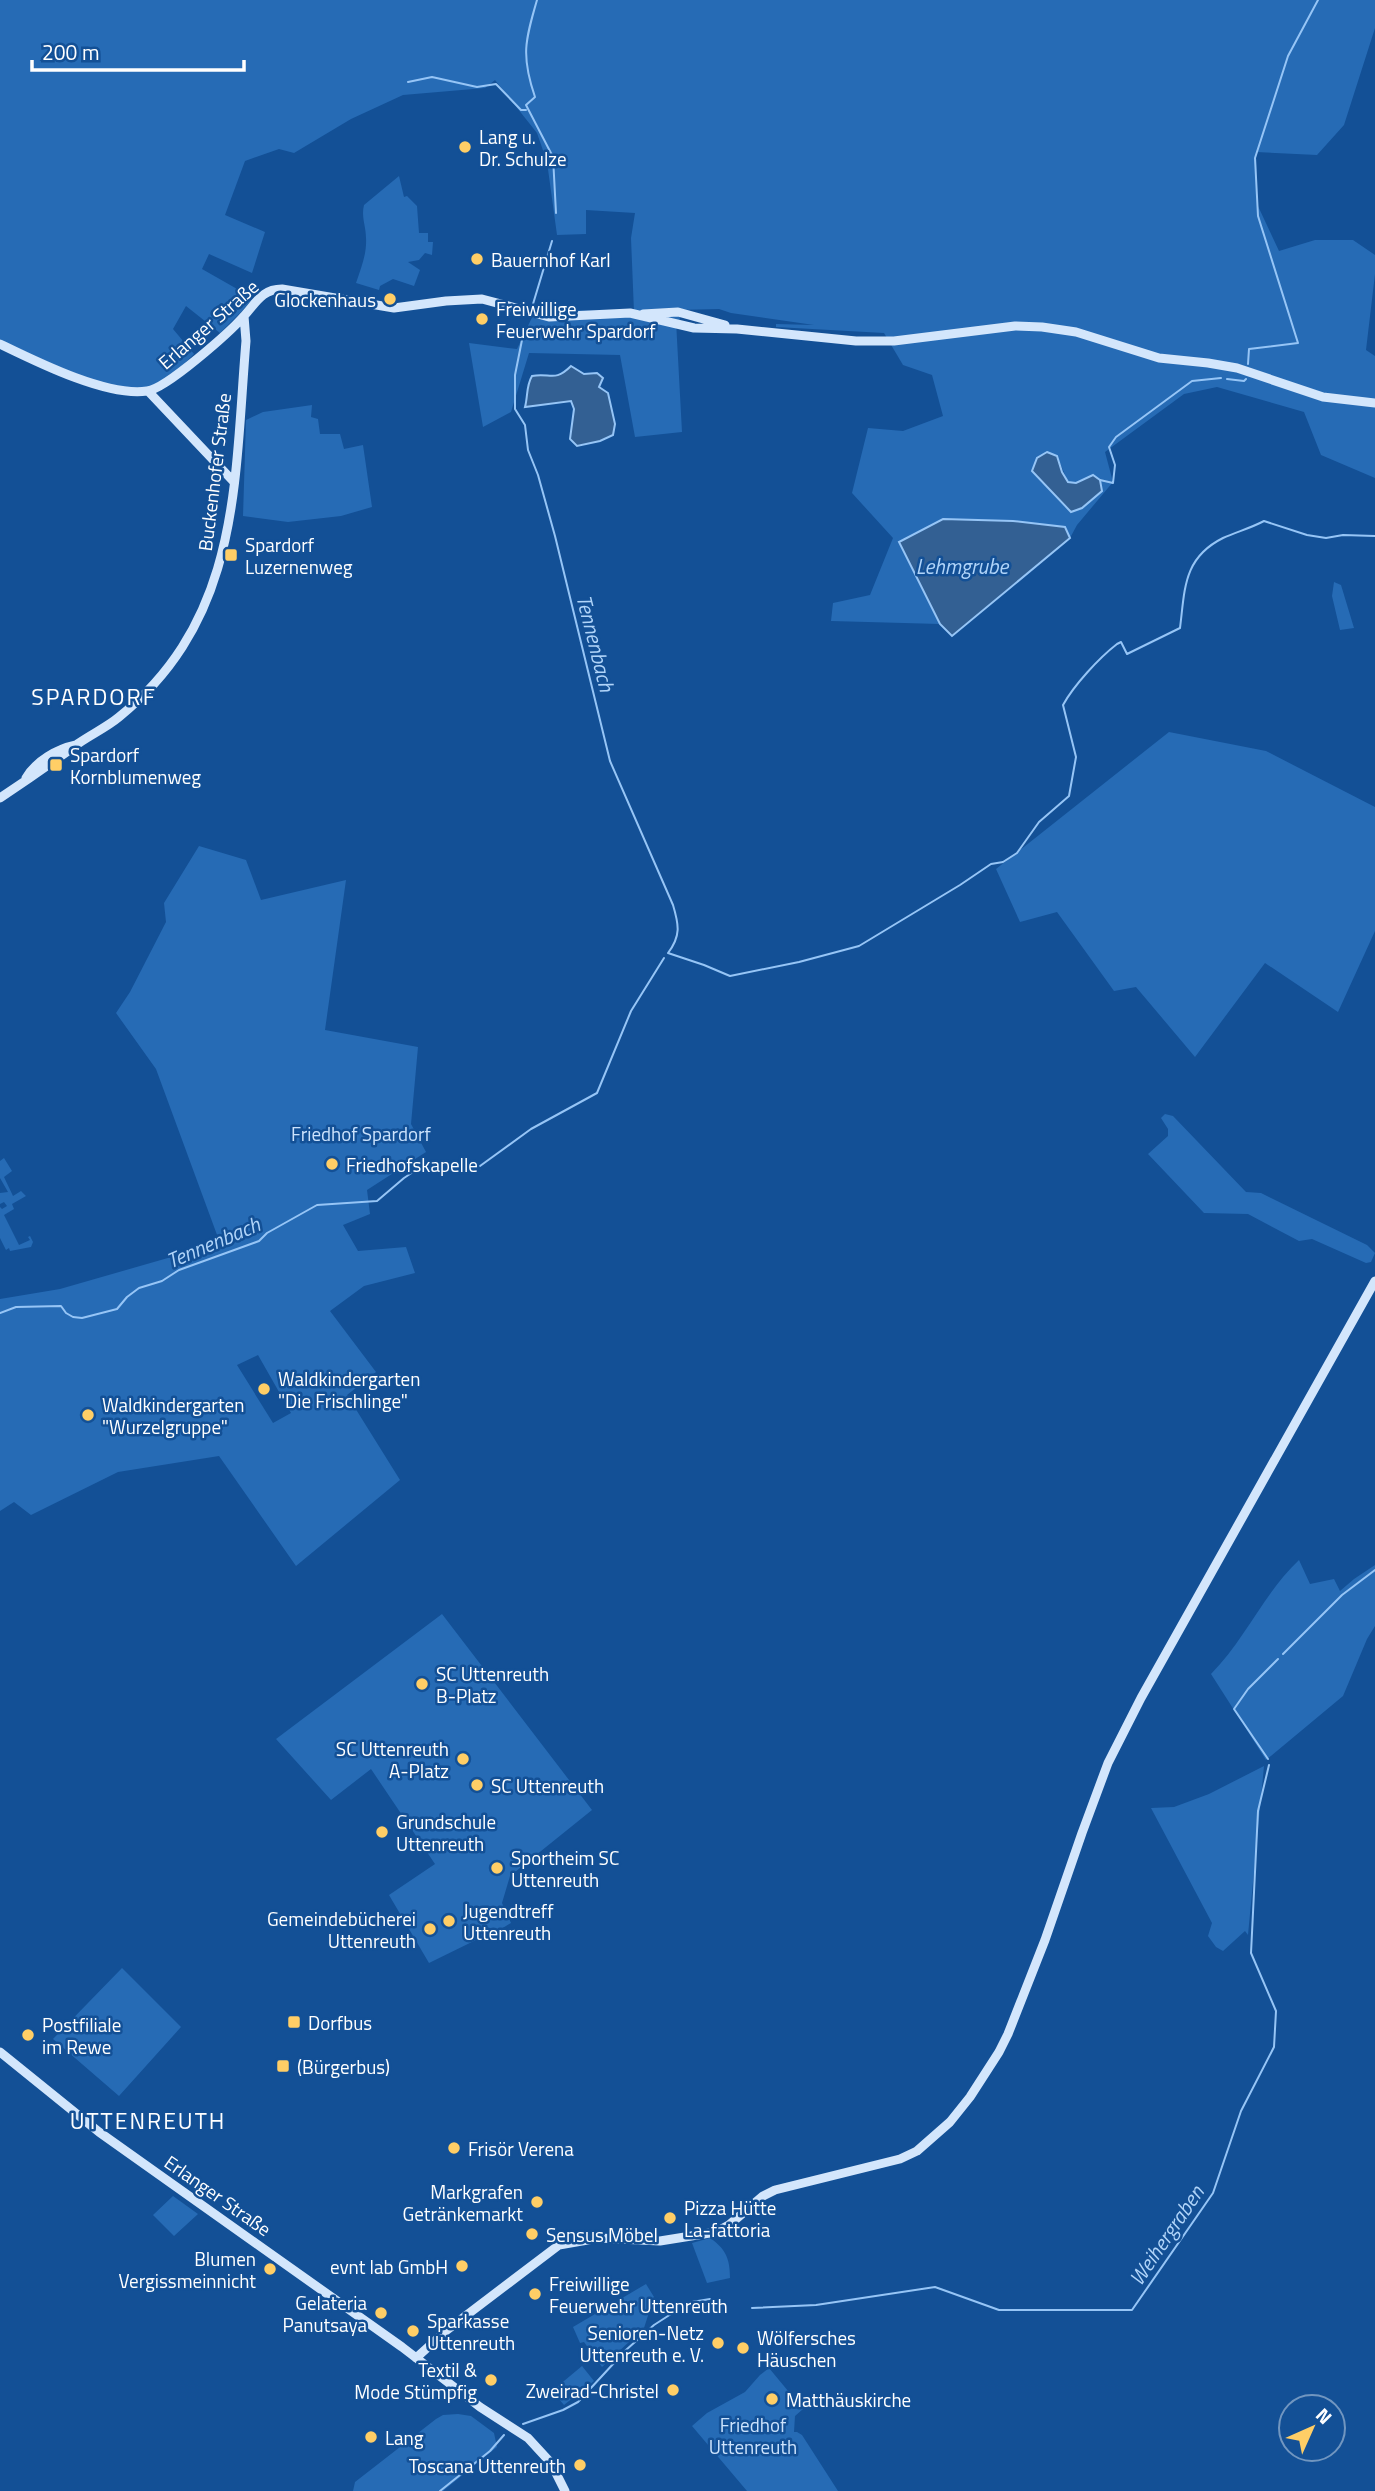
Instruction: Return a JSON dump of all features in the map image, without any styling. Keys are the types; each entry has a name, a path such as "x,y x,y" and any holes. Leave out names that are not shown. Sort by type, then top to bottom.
{"main road":[{"name":"Erlanger Straße","path":"0,344 56,369 119,391 148,391 159,388 175,377 244,316 260,296 276,289 394,308 482,299 549,317 612,313 642,315"},
{"path":"642,315 668,311 689,314 737,329"},
{"path":"678,325 689,314"},
{"path":"689,314 694,328"},
{"path":"642,315 694,328 737,329 821,339 894,341 1015,327 1042,327 1076,332 1159,358 1226,366 1317,396 1375,402"},
{"name":"Buckenhofer Straße","path":"0,798 119,717 173,660 197,624 221,560 229,523 246,341 244,316"},
{"path":"148,391 234,482"},
{"path":"418,2359 447,2330 559,2245 599,2238 660,2241 716,2232 775,2190 900,2159 917,2151 950,2122 982,2078 1008,2034 1034,1970 1096,1794 1141,1698 1375,1281"},
{"name":"Erlanger Straße","path":"0,2052 99,2132 536,2445 551,2463 565,2491"}],"green space":[{"path":"0,0 1375,0 1375,28 1344,125 1317,155 1256,152 1257,204 1279,251 1315,240 1353,240 1375,255 1366,350 1375,356 1375,478 1321,455 1304,412 1217,387 1184,394 1105,452 1113,482 1077,525 1070,538 1065,527 899,542 940,624 831,621 833,603 870,595 893,538 852,493 868,428 903,431 943,416 932,375 903,365 884,333 776,327 776,324 814,325 719,309 676,310 681,315 679,321 676,321 682,432 635,437 620,355 529,353 511,412 483,427 469,343 517,349 536,309 634,312 631,238 635,213 586,210 586,234 557,235 547,162 537,133 495,80 485,88 403,95 351,119 294,153 279,149 245,161 225,215 265,232 252,273 209,254 202,269 253,298 220,333 186,306 173,329 194,354 160,385 147,390 116,387 0,340","holes":["1057,456 1068,482 1076,483 1065,507 1048,487"]},
{"path":"399,176 404,197 407,196 417,206 419,233 428,233 428,242 433,242 432,255 425,253 419,260 408,262 420,270 414,286 393,279 380,286 379,290 356,283 366,250 363,209 364,205"},
{"path":"312,405 311,417 318,419 320,434 340,434 344,449 363,445 372,507 341,516 288,522 243,516 246,420 263,412"},
{"path":"1334,582 1341,585 1354,628 1340,630 1332,596"},
{"path":"1169,732 1266,751 1375,807 1375,931 1338,1012 1265,963 1195,1057 1136,987 1114,991 1057,912 1020,922 996,869"},
{"name":"Friedhof Spardorf","path":"199,846 246,860 261,900 346,880 325,1030 418,1047 411,1124 426,1152 367,1190 370,1214 343,1225 358,1251 406,1247 415,1273 364,1286 330,1311 376,1372 347,1395 400,1480 296,1566 219,1456 118,1472 31,1515 14,1502 0,1511 0,1299 60,1289 220,1243 156,1069 116,1013 130,992 166,922 164,903","holes":["258,1355 291,1413 273,1423 237,1365"]},
{"path":"1165,1114 1173,1116 1246,1192 1261,1193 1367,1245 1375,1253 1371,1262 1366,1263 1312,1239 1299,1241 1248,1214 1204,1213 1148,1154 1168,1136 1168,1129 1161,1118"},
{"path":"4,1158 12,1171 4,1177 13,1196 21,1191 26,1196 12,1204 14,1209 4,1215 19,1245 30,1240 30,1236 33,1242 31,1247 10,1251 9,1248 6,1250 0,1238 0,1207 2,1209 7,1206 4,1202 0,1204 0,1193 8,1192 0,1178 0,1161"},
{"path":"1299,1560 1310,1584 1334,1579 1340,1591 1375,1565 1375,1626 1343,1696 1266,1760 1211,1674 1275,1587"},
{"name":"SC Uttenreuth","path":"442,1614 592,1810 510,1876 502,1903 511,1923 480,1942 478,1939 429,1963 389,1895 435,1864 371,1769 331,1800 276,1739"},
{"path":"1264,1766 1248,1935 1245,1931 1223,1951 1216,1947 1208,1936 1212,1923 1151,1808 1174,1807 1209,1794"},
{"path":"122,1968 181,2027 119,2096 53,2039"},
{"path":"173,2196 198,2214 174,2236 153,2215"},
{"path":"710,2238 726,2255 730,2278 707,2283 692,2243"},
{"path":"646,2284 654,2297 644,2328 602,2367 584,2342 580,2343 573,2327"},
{"path":"582,2366 594,2381 564,2405 552,2391"},
{"name":"Friedhof Uttenreuth","path":"769,2368 803,2409 795,2416 794,2432 802,2435 838,2491 747,2491 692,2426 707,2413 745,2392"},
{"path":"443,2415 471,2416 494,2433 497,2447 443,2491 353,2491 355,2482 436,2419"}],"water":[{"path":"571,366 584,374 597,373 603,378 599,387 608,393 615,424 613,435 577,446 570,439 574,409 571,401 525,407 532,376 556,376"},
{"path":"1047,452 1057,456 1068,482 1076,483 1093,475 1100,480 1102,491 1082,508 1071,512 1032,471 1037,458"},
{"name":"Lehmgrube","path":"943,519 1013,521 1065,527 1070,538 952,636 940,624 899,542"}],"waterway":[{"name":"Tennenbach","path":"537,0 526,48 535,97 526,105 553,157 556,213"},
{"path":"1248,364 1249,349 1298,343 1258,216 1255,158 1288,56 1318,0"},
{"path":"408,82 432,77 477,87 496,84 521,110 526,110"},
{"name":"Tennenbach","path":"533,304 552,241"},
{"path":"524,330 515,375 515,409 525,425 528,450 555,536 610,761 675,912 677,936 668,953 730,976 859,946 991,864 1003,862 1017,853 1039,822 1069,796 1076,757 1063,705 1068,697 1087,672 1117,644 1121,642 1127,654 1180,628 1188,576 1200,555 1210,546 1264,521 1307,535 1326,538 1343,535 1375,536"},
{"path":"1100,480 1113,483 1115,465 1109,447 1116,437 1192,381 1221,378"},
{"path":"1227,379 1246,379"},
{"name":"Tennenbach","path":"0,1313 16,1307 61,1306 66,1313 82,1318 117,1309 139,1288 162,1281 179,1270 259,1241 267,1233 317,1205 377,1201 425,1164 480,1166 531,1129 597,1093 631,1011 664,958"},
{"path":"1283,1654 1342,1595 1375,1570"},
{"path":"1268,1759 1234,1709 1248,1689 1278,1659"},
{"name":"Weihergraben","path":"752,2308 816,2305 935,2287 999,2310 1132,2310 1213,2193 1241,2111 1274,2047 1276,2011 1251,1953 1258,1811 1269,1765"},
{"path":"692,2302 710,2299"},
{"name":"Weihergraben","path":"523,2424 578,2402 626,2350 654,2325 685,2305"},
{"name":"Weihergraben","path":"440,2491 490,2451 504,2435"}],"place":[{"name":"Lang u. Dr. Schulze","path":"465,147"},
{"name":"Bauernhof Karl","path":"477,259"},
{"name":"Glockenhaus","path":"390,299"},
{"name":"Freiwillige Feuerwehr Spardorf","path":"482,319"},
{"name":"Spardorf Luzernenweg","path":"231,555"},
{"name":"Spardorf Kornblumenweg","path":"56,765"},
{"name":"Friedhofskapelle","path":"332,1164"},
{"name":"Waldkindergarten \"Die Frischlinge\"","path":"264,1389"},
{"name":"Waldkindergarten \"Wurzelgruppe\"","path":"88,1415"},
{"name":"SC Uttenreuth B-Platz","path":"422,1684"},
{"name":"SC Uttenreuth A-Platz","path":"463,1759"},
{"name":"SC Uttenreuth","path":"477,1785"},
{"name":"Grundschule Uttenreuth","path":"382,1832"},
{"name":"Sportheim SC Uttenreuth","path":"497,1868"},
{"name":"Jugendtreff Uttenreuth","path":"449,1921"},
{"name":"Gemeindebücherei Uttenreuth","path":"430,1929"},
{"name":"Dorfbus","path":"294,2022"},
{"name":"Postfiliale im Rewe","path":"28,2035"},
{"name":"(Bürgerbus)","path":"283,2066"},
{"name":"Frisör Verena","path":"454,2148"},
{"name":"Markgrafen Getränkemarkt","path":"537,2202"},
{"name":"Pizza Hütte La-fattoria","path":"670,2218"},
{"name":"Sensus Möbel","path":"532,2234"},
{"name":"evnt lab GmbH","path":"462,2266"},
{"name":"Blumen Vergissmeinnicht","path":"270,2269"},
{"name":"Freiwillige Feuerwehr Uttenreuth","path":"535,2294"},
{"name":"Gelateria Panutsaya","path":"381,2313"},
{"name":"Sparkasse Uttenreuth","path":"413,2331"},
{"name":"Senioren-Netz Uttenreuth e. V.","path":"718,2343"},
{"name":"Wölfersches Häuschen","path":"743,2348"},
{"name":"Textil & Mode Stümpfig","path":"491,2380"},
{"name":"Zweirad-Christel","path":"673,2390"},
{"name":"Matthäuskirche","path":"772,2399"},
{"name":"Lang","path":"371,2437"},
{"name":"Toscana Uttenreuth","path":"580,2465"}],"district":[{"name":"SPARDORF","path":"94,696"},
{"name":"UTTENREUTH","path":"148,2120"}]}
